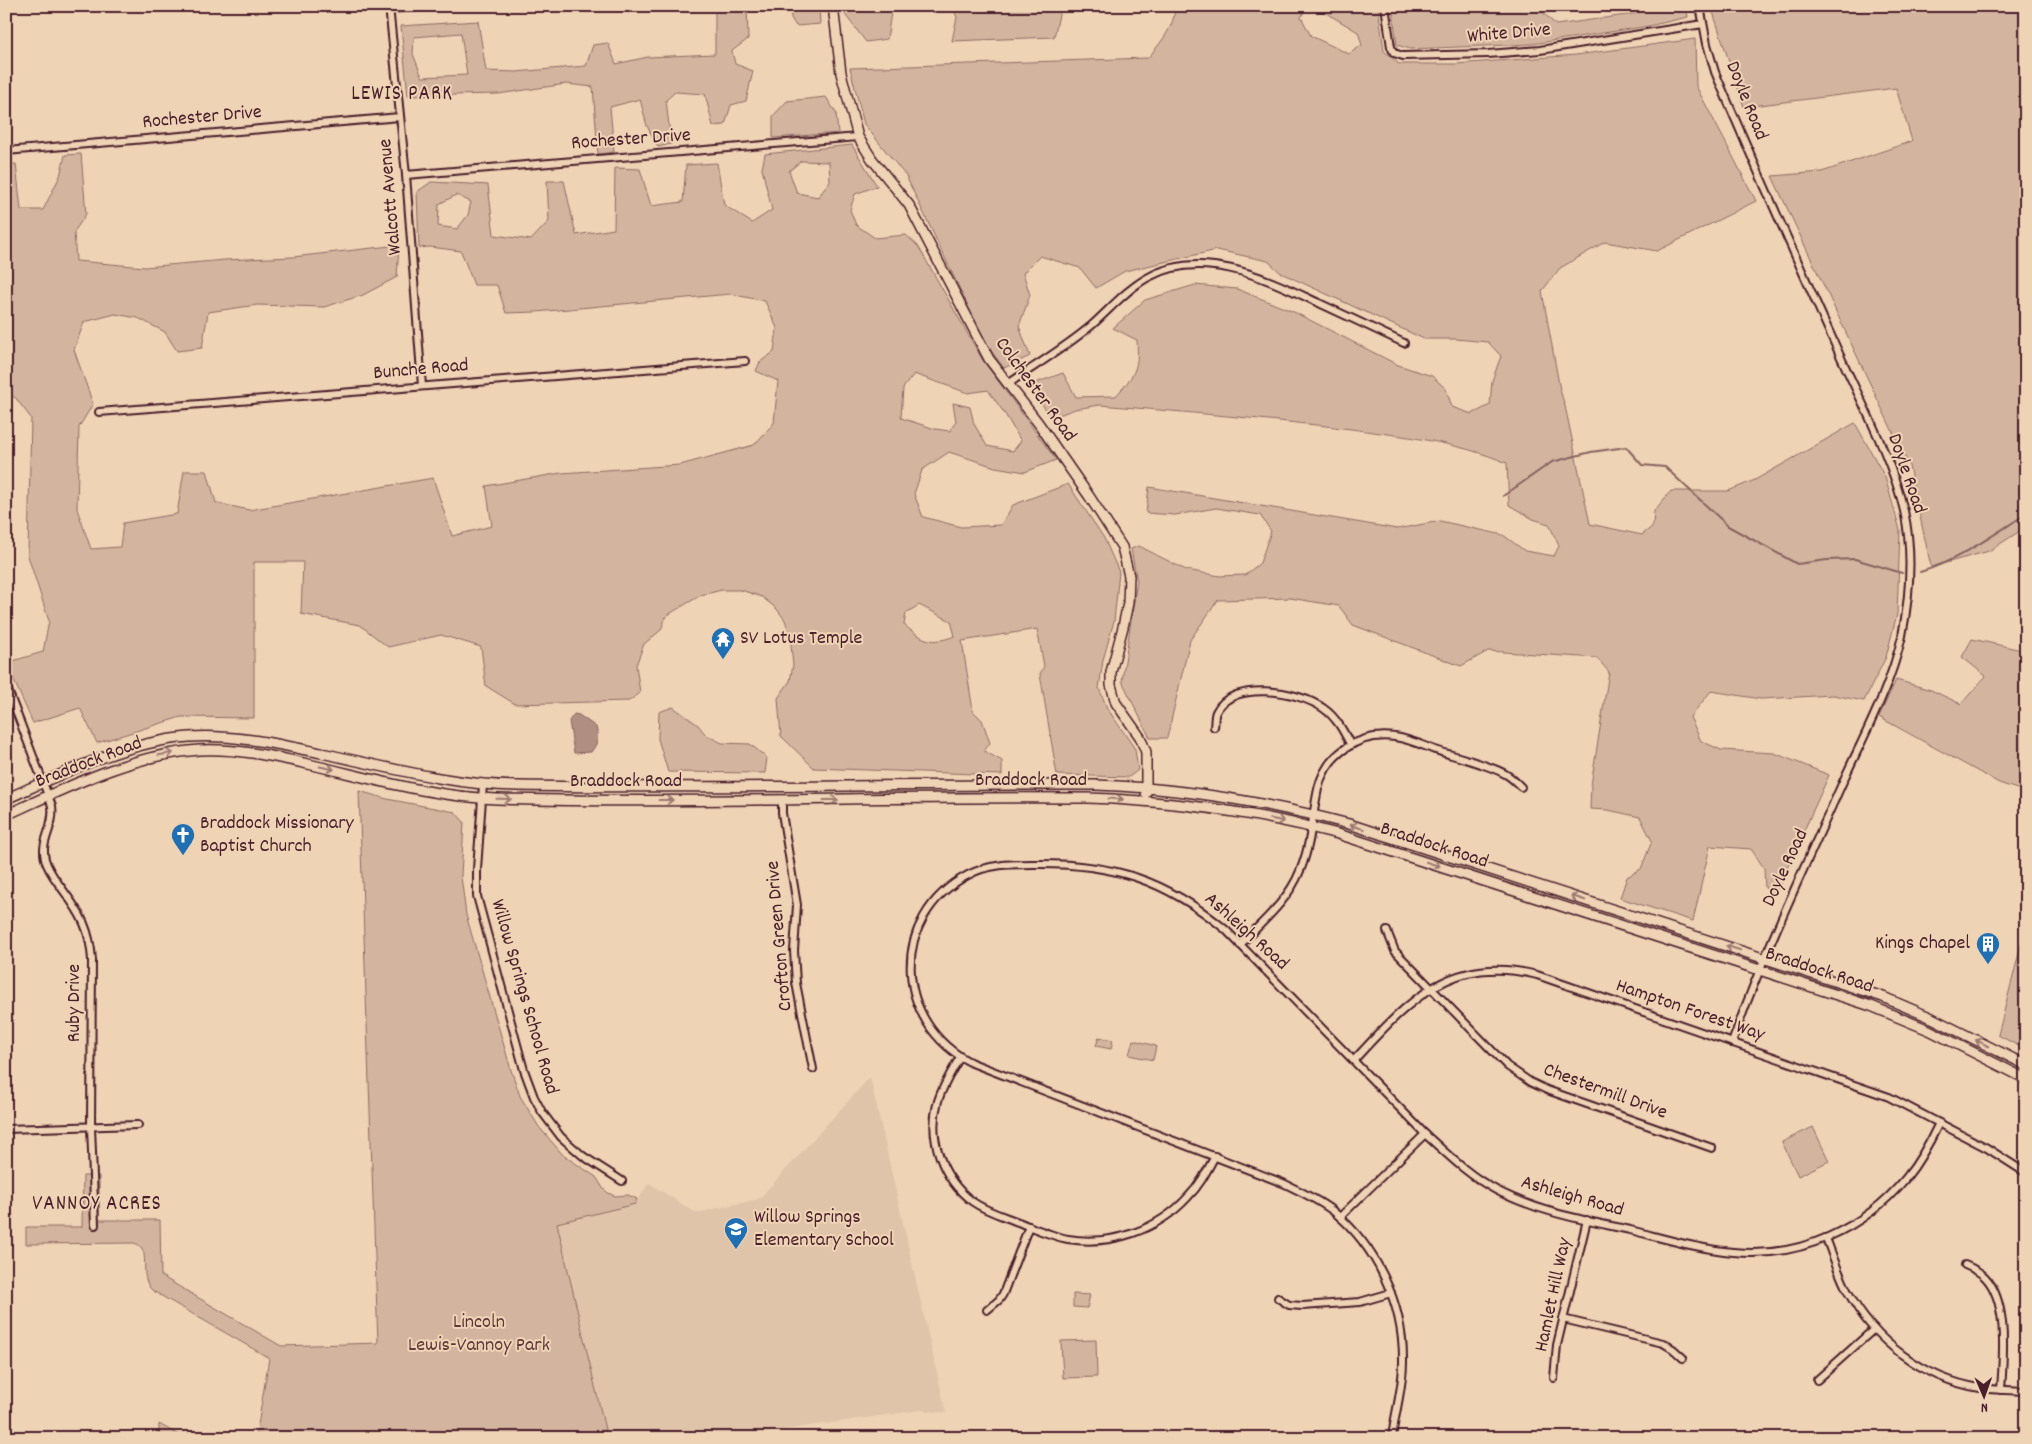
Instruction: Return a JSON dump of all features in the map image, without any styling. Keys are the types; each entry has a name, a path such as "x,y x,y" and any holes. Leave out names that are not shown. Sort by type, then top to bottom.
{"main road":[{"name":"Colchester Road","path":"834,6 842,73 858,137 872,159 909,206 982,347 1089,496 1117,539 1125,556 1129,576 1128,603 1111,672 1111,685 1116,704 1140,737 1146,752 1147,787 1145,801"},
{"name":"Braddock Road","path":"6,800 106,756 131,748 171,740 206,737 245,738 272,742 410,773 483,785 686,787 1054,785 1147,787 1206,794 1313,814 1400,840 1883,997 1940,1022 2026,1065"},
{"name":"Braddock Road","path":"6,814 136,761 179,752 216,750 264,754 430,791 482,798 782,800 1068,798 1145,801 1206,808 1311,827 1759,969 1901,1018 1957,1043 2026,1079"}],"street":[{"path":"390,8 435,6"},
{"name":"White Drive","path":"1385,6 1391,47 1394,53 1403,56 1488,54 1540,50 1703,24"},
{"name":"Doyle Road","path":"1700,6 1715,72 1746,146 1890,466 1904,511 1908,536 1909,589 1902,636 1891,670 1759,969 1732,1043"},
{"name":"Walcott Avenue","path":"390,8 406,175 422,386"},
{"name":"Rochester Drive","path":"6,151 400,118"},
{"name":"Rochester Drive","path":"406,175 858,137"},
{"path":"1008,384 1081,334 1121,298 1146,279 1178,268 1212,267 1235,270 1274,283 1404,343"},
{"name":"Bunche Road","path":"99,412 745,360"},
{"name":"Ruby Drive","path":"6,685 52,806 52,823 44,844 45,858 51,874 82,917 91,946 91,1127 95,1225"},
{"path":"1214,727 1216,712 1229,700 1244,693 1269,691 1298,696 1321,707 1337,721 1350,744"},
{"path":"1240,945 1279,905 1293,885 1305,858 1313,814 1323,775 1332,761 1350,744 1383,736 1403,739 1503,773 1521,788"},
{"name":"Willow Springs School Road","path":"483,785 477,896 528,1083 542,1112 561,1137 583,1156 622,1181"},
{"name":"Crofton Green Drive","path":"782,800 782,813 796,906 794,951 796,983 813,1069"},
{"name":"Ashleigh Road","path":"1392,1438 1403,1363 1401,1333 1391,1293 1377,1264 1365,1245 1340,1217 1302,1192 1215,1156 960,1057 934,1034 921,1015 913,992 911,958 915,936 931,906 952,884 981,869 1004,864 1064,864 1090,866 1124,873 1159,886 1196,906 1240,945 1425,1134 1459,1165 1496,1190 1537,1207 1587,1220 1709,1249 1735,1253 1781,1251 1826,1238 1861,1220 1894,1193 1919,1161 1939,1123"},
{"name":"Chestermill Drive","path":"1387,931 1394,951 1507,1066 1530,1082 1547,1090 1712,1148"},
{"name":"Hampton Forest Way","path":"1354,1060 1411,1003 1430,988 1445,980 1472,971 1520,970 1889,1097 1995,1152 2026,1173"},
{"path":"960,1057 941,1092 936,1111 935,1136 941,1161 954,1183 973,1202 1029,1226 1062,1238 1095,1241 1116,1238 1145,1229 1167,1217 1189,1197 1215,1156"},
{"path":"6,1129 138,1125"},
{"path":"1340,1217 1425,1134"},
{"name":"Hamlet Hill Way","path":"1554,1378 1555,1357 1587,1220"},
{"path":"987,1310 1003,1294 1029,1226"},
{"path":"1826,1238 1848,1292 1874,1329 1899,1352 1931,1372 1966,1384 2026,1392"},
{"path":"1965,1265 1976,1270 1985,1278 1999,1306 2004,1340 2001,1390"},
{"path":"1278,1298 1290,1305 1302,1306 1353,1303 1391,1293"},
{"path":"1563,1319 1663,1344 1673,1349 1683,1358"},
{"path":"1817,1380 1874,1329"}],"shaded area":[{"path":"574,714 579,715 596,727 597,740 591,752 574,753 569,721"},
{"name":"Willow Springs Elementary School","path":"870,1077 946,1413 921,1410 727,1438 607,1438 557,1223 635,1204 649,1183 696,1213 759,1199"}],"green space":[{"path":"715,6 747,6 748,39 732,51 735,64 753,71 746,101 731,105 725,125 713,126 705,94 675,92 666,100 671,144 658,147 647,126 640,99 610,107 614,152 598,154 593,87 566,84 498,94 408,96 401,26 478,21 486,71 516,72 586,66 593,45 608,43 616,64 648,57 715,54","holes":["461,33 467,75 422,77 413,54 414,37"]},
{"path":"790,6 819,6 820,24 796,26 791,18"},
{"path":"842,6 892,6 887,39 866,42 843,12"},
{"path":"952,6 1061,6 1054,37 952,41 957,17"},
{"path":"1175,6 1378,6 1384,51 1399,64 1456,64 1576,55 1695,39 1696,86 1756,201 1657,251 1605,242 1560,268 1542,291 1560,390 1590,524 1642,535 1653,526 1654,511 1671,491 1728,491 1755,480 1855,423 1885,477 1900,530 1897,614 1886,657 1864,701 1833,695 1761,699 1711,691 1690,717 1701,741 1721,750 1774,753 1829,775 1775,895 1765,888 1764,868 1751,849 1710,846 1693,921 1620,898 1627,877 1641,869 1652,841 1640,817 1608,810 1590,809 1591,785 1609,672 1597,658 1488,651 1461,666 1353,625 1339,606 1290,598 1218,600 1190,640 1167,738 1150,738 1122,681 1137,581 1131,549 1139,546 1186,570 1220,576 1245,575 1260,563 1271,531 1260,515 1216,508 1175,515 1146,513 1149,487 1397,529 1440,521 1503,535 1525,551 1554,556 1559,546 1549,524 1533,519 1509,505 1507,463 1469,450 1430,441 1351,429 1100,405 1075,409 1051,418 1030,385 1063,373 1076,397 1116,396 1132,377 1137,358 1137,340 1113,328 1145,300 1195,285 1237,289 1294,312 1398,365 1432,376 1446,389 1452,407 1472,414 1490,405 1492,381 1501,356 1488,342 1424,339 1281,273 1268,261 1217,250 1125,271 1096,288 1080,268 1040,256 1023,273 1030,295 1019,326 1030,356 1004,368 986,344 906,176 864,124 850,68 1148,58 1166,34 1173,21","holes":["1306,8 1321,10 1358,32 1362,45 1349,54 1311,36 1301,17"]},
{"path":"1392,6 1536,6 1556,25 1633,14 1654,6 1686,6 1688,17 1649,26 1532,44 1410,49 1397,45"},
{"path":"1711,6 2026,6 2026,533 2020,531 1989,551 1931,567 1909,466 1772,176 1822,172 1912,141 1896,88 1744,107"},
{"path":"826,97 836,113 838,133 773,138 773,116 787,101"},
{"path":"852,145 877,186 855,194 850,210 856,225 875,238 906,235 918,246 982,359 1056,460 1025,472 995,467 949,452 922,470 914,494 923,517 961,527 1001,525 1013,505 1068,484 1104,538 1119,572 1114,621 1103,660 1099,688 1107,708 1135,749 1138,770 1129,777 1057,775 1040,674 1044,666 1037,629 962,641 973,711 982,720 990,743 984,751 1002,761 1002,775 814,768 781,736 778,698 790,681 793,665 790,635 785,620 777,609 762,597 741,590 722,590 701,595 666,616 661,630 644,644 636,665 640,693 629,701 515,704 486,686 481,647 441,635 388,647 360,625 301,614 303,562 254,562 254,718 181,717 97,743 80,708 33,723 6,663 43,652 49,621 28,556 31,418 15,397 6,397 6,165 16,164 21,210 43,210 60,176 65,155 81,154 86,214 74,232 76,261 145,267 225,260 293,257 399,245 397,277 363,295 324,307 257,305 208,312 202,348 177,351 165,332 138,318 115,314 84,322 74,350 93,404 79,427 77,509 91,549 120,547 123,523 177,514 184,471 207,471 216,503 249,510 433,478 452,536 492,526 486,486 561,473 680,465 754,445 774,423 778,381 756,371 760,362 774,352 777,328 765,301 730,294 536,312 506,313 497,285 474,285 461,251 430,247 419,248 417,192 431,182 488,185 494,235 531,240 549,221 547,181 564,181 576,235 614,229 615,168 640,169 651,206 683,202 686,165 717,163 724,205 752,223 772,210 762,169 765,154","holes":["801,161 829,162 830,182 818,197 797,193 789,171","456,195 471,202 468,215 457,229 438,226 439,204","914,374 968,393 988,390 1021,441 1013,451 987,446 974,424 970,407 953,403 956,421 950,431 935,429 901,418 903,388","919,605 951,621 955,636 947,639 928,640 904,625 906,613"]},
{"path":"1972,639 2026,651 2026,792 1999,783 1879,717 1896,680 1931,690 1961,704 1986,676 1962,657"},
{"path":"673,707 698,725 706,735 722,743 750,744 767,758 765,773 668,772 658,739 659,712"},
{"name":"Lincoln Lewis-Vannoy Park","path":"359,791 387,799 455,812 464,822 461,876 466,915 520,1096 539,1127 563,1155 596,1177 608,1193 615,1196 628,1195 637,1199 635,1204 557,1223 607,1438 256,1438 269,1358 153,1291 148,1285 143,1250 140,1246 134,1243 26,1244 26,1227 82,1227 83,1176 99,1176 99,1220 160,1220 161,1276 281,1346 378,1343"},
{"path":"2026,926 2026,1050 1998,1035"},
{"path":"1099,1037 1113,1040 1111,1049 1096,1046"},
{"path":"1133,1040 1156,1046 1153,1060 1129,1055"},
{"path":"1813,1127 1829,1161 1798,1176 1782,1142"},
{"path":"1073,1294 1090,1295 1087,1308 1073,1307"},
{"path":"1096,1340 1097,1377 1063,1378 1061,1341"},
{"path":"159,1424 177,1434 191,1438 159,1438"}],"waterway":[{"path":"1503,496 1552,462 1591,452 1626,447 1642,465 1665,467 1728,526 1797,564 1855,559 1902,573"},
{"path":"1920,572 1961,554 2026,514"}],"place":[{"name":"SV Lotus Temple","path":"723,660"},
{"name":"Braddock Missionary Baptist Church","path":"183,856"},
{"name":"Kings Chapel","path":"1988,965"},
{"name":"Willow Springs Elementary School","path":"736,1250"}],"district":[{"name":"LEWIS PARK","path":"402,95"},
{"name":"VANNOY ACRES","path":"97,1205"}]}
